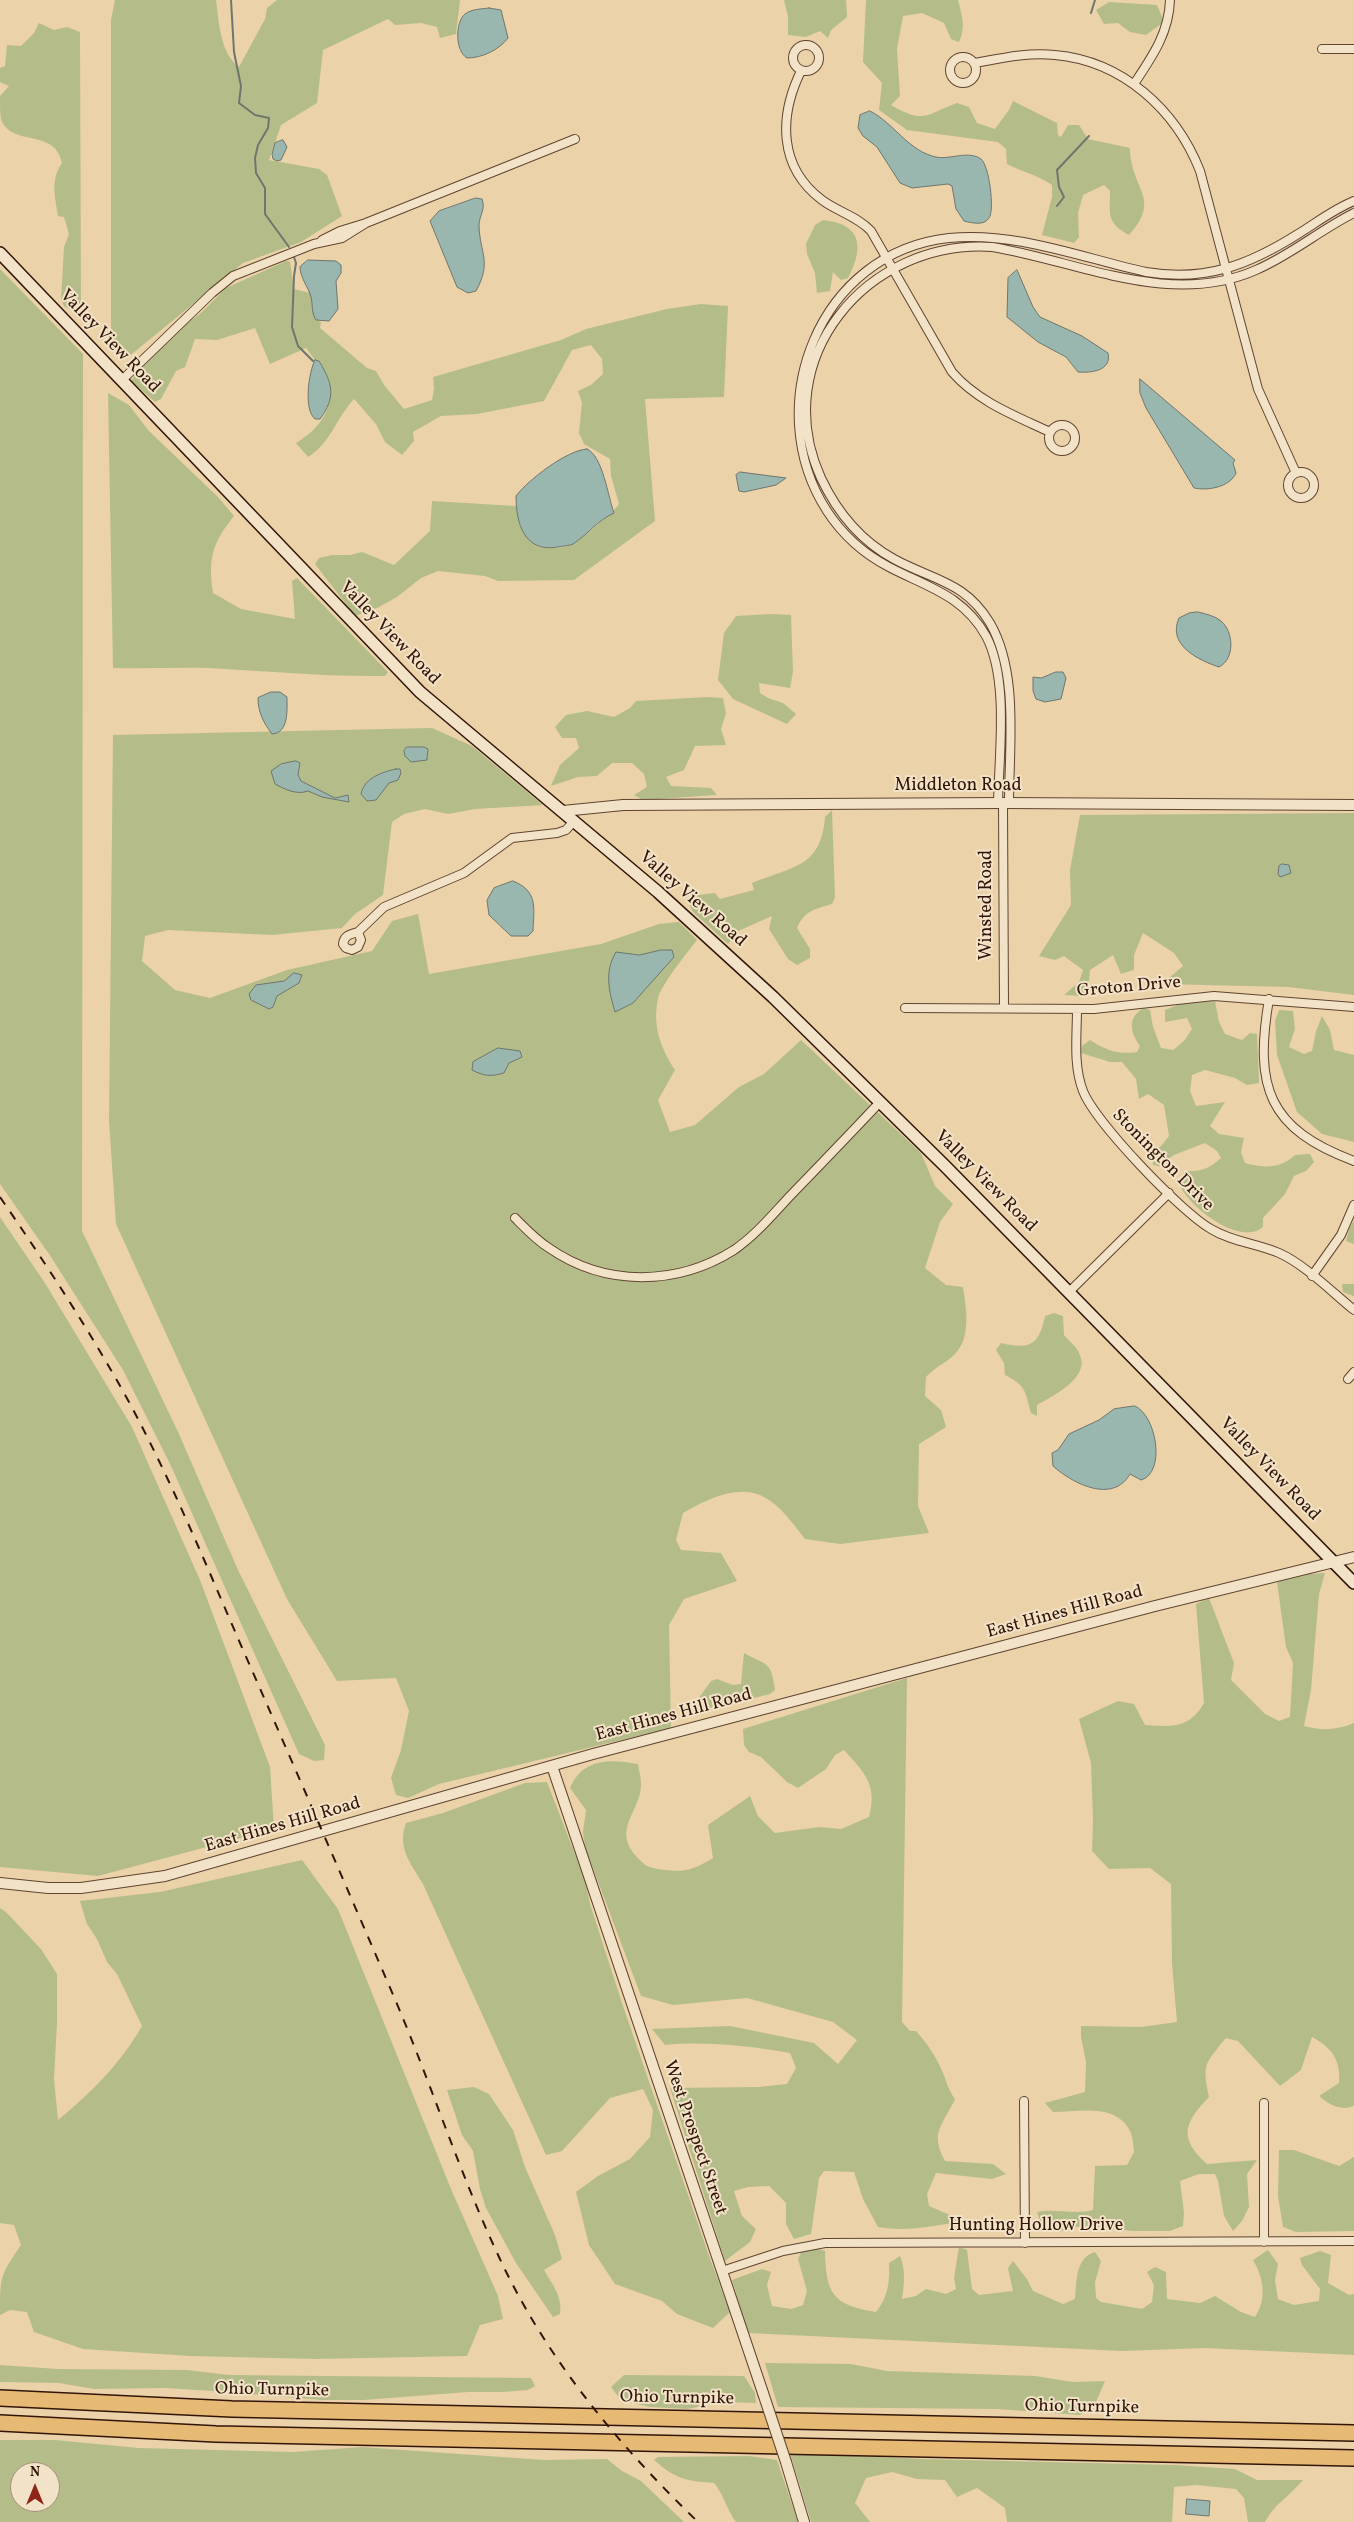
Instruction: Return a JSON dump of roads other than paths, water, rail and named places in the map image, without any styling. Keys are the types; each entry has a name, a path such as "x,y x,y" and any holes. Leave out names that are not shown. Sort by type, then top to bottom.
{"highway":[{"name":"Ohio Turnpike","path":"0,2398 232,2409 1354,2433"},
{"path":"0,2424 216,2434 1354,2458"}],"main road":[{"name":"Valley View Road","path":"0,253 420,692 563,811 711,939 880,1102 1354,1583"}],"street":[{"path":"1134,84 1162,40 1168,20 1170,0"},
{"path":"1322,49 1354,49"},
{"path":"975,63 1021,54 1056,55 1095,64 1134,84 1159,104 1189,144 1200,171 1258,389 1296,473"},
{"path":"802,71 790,98 786,117 788,148 795,167 804,183 822,200 866,225 891,263 952,372 960,381 980,397 1050,432"},
{"path":"122,380 227,280 246,269 314,244 342,238 366,222 574,139"},
{"path":"1004,803 1010,687 1005,657 999,639 989,622 968,597 940,578 877,549 837,508 815,463 808,422 808,401 813,369 832,324 862,289 891,263 932,241 960,237 1002,238 1157,274 1227,274 1273,250 1354,201"},
{"path":"1004,803 1000,693 996,664 991,648 977,623 956,601 942,591 889,568 863,550 828,512 809,474 803,457 798,423 798,398 804,365 818,328 835,302 868,271 930,252 966,247 992,247 1165,284 1188,285 1270,264 1354,213"},
{"path":"1057,260 1059,251"},
{"path":"798,423 808,422"},
{"path":"919,581 922,571"},
{"name":"Middleton Road","path":"563,811 623,805 1004,803 1354,805"},
{"name":"Winsted Road","path":"1004,803 1004,1008"},
{"path":"358,932 384,907 464,872 512,838 557,834 566,830 574,821"},
{"name":"Groton Drive","path":"906,1008 1119,1008 1207,996 1354,1007"},
{"path":"1269,1000 1264,1032 1264,1061 1268,1086 1276,1106 1288,1123 1308,1140 1354,1161"},
{"name":"Stonington Drive","path":"1077,1009 1077,1068 1086,1099 1106,1128 1169,1193 1208,1228 1227,1237 1282,1254 1354,1310"},
{"path":"514,1218 547,1248 573,1262 596,1271 642,1278 686,1272 714,1261 744,1242 880,1102"},
{"path":"1068,1292 1169,1193"},
{"path":"1312,1276 1341,1235 1354,1205"},
{"path":"1348,1379 1354,1372"},
{"name":"East Hines Hill Road","path":"0,1883 48,1888 81,1888 165,1876 552,1766 1155,1606 1354,1557"},
{"name":"West Prospect Street","path":"552,1766 763,2393 804,2522"},
{"path":"1024,2101 1025,2242"},
{"path":"1264,2103 1264,2242"},
{"name":"Hunting Hollow Drive","path":"722,2272 783,2251 824,2243 1354,2241"}],"water":[{"path":"489,8 501,10 508,38 490,52 478,57 467,58 458,43 459,23 465,14 470,11"},
{"path":"870,111 879,116 909,143 926,154 941,158 970,155 981,159 989,178 991,197 991,213 987,221 978,223 964,221 956,209 952,186 948,184 912,188 900,183 877,147 863,136 858,128 860,115"},
{"path":"283,140 287,147 281,160 277,161 273,159 272,154 275,143"},
{"path":"476,198 482,199 483,203 479,226 484,265 481,281 476,291 468,293 457,287 430,221 439,211"},
{"path":"308,260 336,261 341,265 341,273 336,281 338,309 329,321 316,320 313,314 311,297 300,271 300,267"},
{"path":"1017,270 1033,307 1040,317 1082,336 1108,353 1107,364 1104,367 1089,372 1078,372 1066,357 1038,342 1007,317 1008,278"},
{"path":"315,360 319,361 324,369 331,390 329,404 320,419 315,419 311,414 308,399 309,381"},
{"path":"1140,379 1235,460 1233,463 1236,473 1229,482 1218,487 1194,488 1146,408 1140,393"},
{"path":"587,449 593,453 601,468 614,513 573,544 546,548 537,545 530,541 520,526 516,496 529,482 548,467 569,455"},
{"path":"740,472 786,478 776,485 744,492 739,491 736,475"},
{"path":"1198,612 1219,619 1228,632 1231,645 1230,652 1228,658 1219,667 1194,656 1181,644 1177,636 1176,628 1179,618 1189,613"},
{"path":"1056,672 1063,672 1066,678 1061,699 1045,702 1036,699 1033,691 1033,677 1041,678"},
{"path":"271,692 280,692 287,697 287,714 282,730 272,734 262,717 258,698"},
{"path":"407,747 424,747 428,749 427,760 411,762 405,756 404,751"},
{"path":"296,761 300,763 298,775 301,781 335,798 348,795 349,802 322,797 308,791 292,791 275,784 271,771 281,764"},
{"path":"400,769 401,773 398,780 389,783 376,800 367,801 361,794 366,784 380,774"},
{"path":"1282,864 1289,865 1291,873 1280,877 1278,874 1279,866"},
{"path":"513,881 527,890 533,901 533,931 528,936 511,936 489,915 487,900 494,888"},
{"path":"661,950 672,950 674,957 633,1003 615,1012 609,974 612,959 616,952 639,955"},
{"path":"294,973 302,975 299,983 277,996 273,1007 269,1009 251,1000 249,994 256,985 284,981"},
{"path":"498,1048 520,1051 522,1057 509,1063 504,1073 487,1075 472,1070 473,1062"},
{"path":"1135,1406 1143,1412 1149,1421 1156,1444 1154,1467 1149,1475 1141,1480 1130,1474 1123,1483 1114,1488 1103,1489 1093,1488 1071,1479 1053,1466 1052,1453 1058,1450 1069,1434 1099,1420 1114,1409"},
{"path":"1187,2499 1210,2501 1209,2516 1186,2514"}],"waterway":[{"path":"231,0 234,52 241,86 239,103 255,115 269,118 268,128 258,145 255,158 256,173 265,188 265,214 289,247"},
{"path":"1091,13 1095,0"},
{"path":"1057,206 1064,197 1059,187 1057,170 1089,136"},
{"path":"294,257 296,263 292,327 298,346 313,361"}],"railway":[{"path":"0,1197 99,1349 129,1402 173,1491 394,1997 471,2193 499,2257 518,2294 562,2365 612,2431 668,2493 698,2522"}]}
